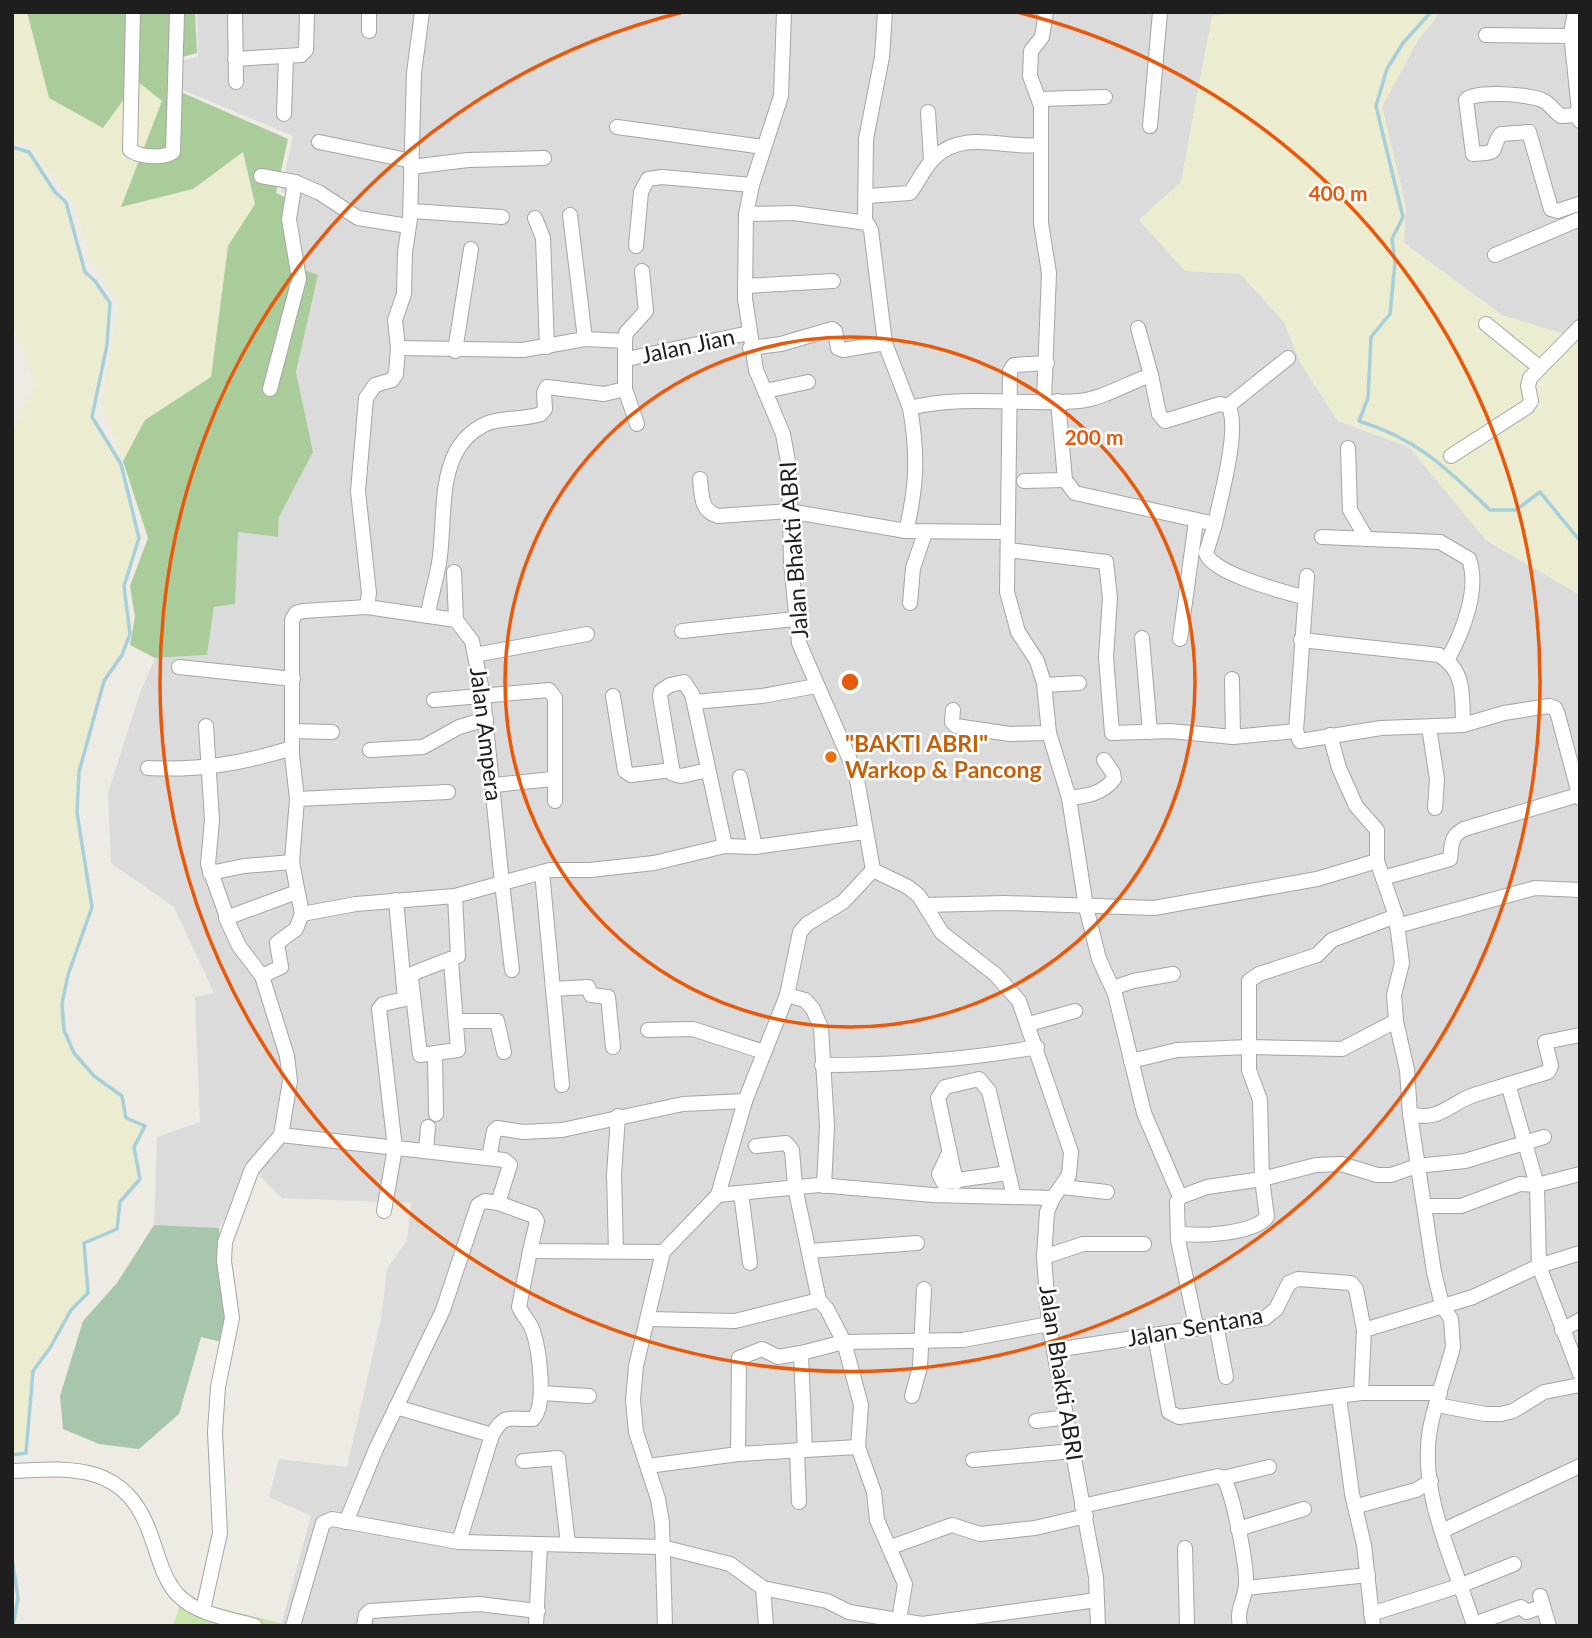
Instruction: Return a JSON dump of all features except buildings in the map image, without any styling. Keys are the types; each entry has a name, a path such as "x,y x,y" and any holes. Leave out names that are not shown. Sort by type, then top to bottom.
{"street":[{"path":"133,12 130,150 135,154 166,156 173,152 177,12"},
{"path":"235,12 236,82"},
{"path":"235,59 302,55 306,50 307,12"},
{"path":"369,12 369,31"},
{"path":"367,607 369,593 358,491 366,398 375,385 392,380 396,374 398,348 395,320 404,294 412,164 414,73 422,12"},
{"name":"Jalan Bhakti ABRI","path":"784,12 781,96 752,185 746,215 744,286 750,348 785,442 789,467 794,620 799,643 816,686 856,774 864,832 873,870 908,887 925,905 942,933 1008,987 1029,1024 1071,1152 1069,1175 1057,1192 1044,1226 1044,1257 1049,1324 1084,1511 1097,1600 1098,1626"},
{"path":"865,222 866,139 878,81 885,12"},
{"path":"1046,12 1042,37 1031,51 1031,83 1040,99 1042,114 1041,223 1049,273 1047,363 1065,480 1075,494 1215,524"},
{"path":"1150,126 1160,12"},
{"path":"1575,12 1572,36 1579,118 1561,116 1542,100 1531,96 1475,93 1466,100 1473,154 1492,153 1501,134 1529,132 1551,209 1579,209"},
{"path":"1486,35 1572,36"},
{"path":"284,114 286,58"},
{"path":"1040,99 1105,97"},
{"path":"928,112 931,160"},
{"path":"617,127 764,147"},
{"path":"319,142 412,164 544,158"},
{"path":"867,196 909,193 931,160 949,147 965,142 1040,145"},
{"path":"261,176 295,182 320,193 358,218 502,217"},
{"path":"636,246 641,192 649,179 662,177 752,185"},
{"path":"270,389 299,279 289,219 295,182"},
{"path":"1495,254 1579,209"},
{"path":"746,215 794,213 865,222 872,230 885,343 910,408 916,444 916,488 906,531"},
{"path":"570,215 584,339"},
{"path":"536,218 543,238 547,347"},
{"path":"455,351 471,249"},
{"path":"637,424 625,389 625,341 626,333 646,311 642,271"},
{"path":"744,286 833,281"},
{"path":"1486,324 1539,367"},
{"path":"1451,456 1527,407 1531,401 1528,386 1539,367 1580,327"},
{"path":"750,348 781,344 832,328 837,346 843,350 885,343"},
{"path":"1138,328 1159,414 1165,421 1220,404 1228,406 1232,412 1230,447 1215,524 1206,553 1210,562 1259,586 1303,597"},
{"name":"Jalan Jian","path":"626,359 749,333"},
{"path":"398,348 455,351 547,347 584,339 625,341"},
{"path":"1228,406 1288,358"},
{"path":"1047,363 1011,367 1007,582 1012,614 1018,632 1037,661 1045,685 1049,733 1069,798 1086,907 1099,959 1113,988 1144,1113 1180,1197"},
{"path":"910,408 926,404 1011,400 1082,401 1151,376"},
{"path":"765,391 808,382"},
{"path":"428,616 439,564 443,508 451,460 459,447 488,423 541,414 545,409 544,393 547,387 604,394 625,389"},
{"path":"1348,448 1350,510 1367,539"},
{"path":"700,479 703,506 718,516 789,511 925,533 1007,532"},
{"path":"1024,481 1065,480"},
{"path":"1180,639 1196,521"},
{"path":"910,603 913,568 925,533"},
{"path":"1322,537 1440,541 1469,559 1471,576 1463,627 1448,659"},
{"path":"1009,550 1106,562 1110,598 1106,657 1111,731 1118,735 1150,732 1233,737 1296,731"},
{"path":"262,976 281,967 277,943 296,929 302,914 292,862 297,799 292,748 292,620 296,613 367,607 456,620 454,572"},
{"path":"1307,576 1303,597 1296,731 1303,742 1330,735 1381,728 1463,725 1504,713 1549,706 1559,715 1574,751 1579,797 1464,829 1456,833 1451,841 1450,859 1383,878"},
{"name":"Jalan Ampera","path":"456,620 468,632 483,696 512,970"},
{"path":"682,631 794,620"},
{"path":"475,655 587,634"},
{"path":"1142,638 1150,732"},
{"path":"1301,640 1439,654 1448,659 1460,675 1463,725"},
{"path":"179,667 293,679"},
{"path":"1232,679 1233,737"},
{"path":"708,770 676,776 672,770 661,691 670,685 684,682 694,702 725,846"},
{"path":"1045,685 1079,683"},
{"path":"694,702 762,696 816,686"},
{"path":"434,700 546,690 552,694 555,801"},
{"path":"613,696 625,771 631,775 672,770"},
{"path":"953,709 952,722 956,726 1010,734 1049,733"},
{"path":"370,750 424,747 459,727 486,719"},
{"path":"203,1610 220,1533 215,1432 218,1387 232,1318 224,1261 225,1242 252,1169 281,1135 290,1081 289,1068 262,976 239,946 226,921 227,917 210,873 208,856 212,820 206,726"},
{"path":"1429,727 1437,779 1435,808"},
{"path":"292,731 332,732"},
{"path":"1330,735 1339,768 1356,806 1377,830 1377,860 1396,921 1402,963 1394,995 1396,1021 1407,1070 1409,1114 1434,1272 1454,1334 1430,1429 1431,1481 1442,1531 1474,1625 1521,1608 1527,1612 1542,1601 1549,1626"},
{"path":"148,768 238,765 292,748"},
{"path":"1069,798 1107,788 1114,779 1114,773 1104,760"},
{"path":"740,777 755,847"},
{"path":"494,785 553,779"},
{"path":"297,799 448,792"},
{"path":"302,914 396,900 455,896 542,872 654,863 725,846 755,847 864,832"},
{"path":"925,905 1005,903 1154,908 1317,879 1377,860"},
{"path":"210,873 244,866 292,862"},
{"path":"665,1626 658,1499 636,1432 633,1400 636,1366 663,1252 718,1195 745,1101 787,995 800,932 807,924 843,902 873,870"},
{"path":"542,872 562,1085"},
{"path":"1178,1233 1209,1235 1263,1222 1268,1214 1262,1179 1260,1101 1250,1070 1248,985 1252,978 1317,956 1332,940 1396,921 1535,887 1580,890"},
{"path":"227,917 297,892"},
{"path":"451,961 458,1050 424,1056 417,1051 411,978 414,973 451,961 460,952 455,896"},
{"path":"384,1211 395,1147 379,1013 383,1004 405,999 396,900"},
{"path":"1113,988 1133,981 1173,974"},
{"path":"553,989 588,987 591,995 608,996 613,1047"},
{"path":"787,995 806,1000 818,1020 828,1139 824,1186"},
{"path":"1029,1024 1075,1011"},
{"path":"457,1021 497,1021 504,1052"},
{"path":"1131,1061 1177,1050 1249,1047 1342,1049 1396,1021"},
{"path":"648,1030 693,1029 764,1052"},
{"path":"1409,1114 1423,1118 1434,1115 1452,1109 1461,1100 1548,1072 1551,1066 1546,1041 1580,1035"},
{"path":"822,1065 889,1065 992,1055 1037,1047"},
{"path":"435,1055 436,1114"},
{"path":"1008,1173 957,1182 938,1098 945,1087 979,1079 989,1091 1014,1197"},
{"path":"1508,1084 1527,1141 1537,1185 1539,1266 1580,1374"},
{"path":"489,1158 494,1130 497,1128 523,1132 562,1130 683,1104 745,1101"},
{"path":"616,1251 614,1175 618,1116"},
{"path":"426,1152 428,1128"},
{"path":"281,1135 505,1160 510,1165 498,1203"},
{"path":"1196,1326 1178,1233 1177,1202 1180,1197 1207,1187 1262,1179 1316,1165 1341,1164 1377,1175 1391,1175 1417,1166 1465,1161 1544,1137"},
{"path":"756,1146 790,1146 795,1187 819,1300 827,1309 844,1342 861,1405 858,1447 874,1492 877,1520 905,1584 898,1623"},
{"path":"1425,1206 1461,1206 1520,1184 1537,1185 1580,1174"},
{"path":"718,1195 824,1186 933,1195 1014,1197 1057,1192 1107,1192"},
{"path":"740,1193 750,1263"},
{"path":"345,1522 443,1310 478,1205 485,1201 498,1203 534,1216 537,1221 519,1307 534,1332 541,1393 536,1417 502,1419 492,1435 460,1542"},
{"path":"810,1251 917,1243"},
{"path":"1044,1257 1083,1244 1144,1244"},
{"path":"530,1251 663,1252"},
{"path":"1361,1393 1364,1330 1472,1297 1539,1266 1580,1253"},
{"name":"Jalan Sentana","path":"1055,1350 1271,1316 1283,1290 1298,1279 1351,1283 1356,1289 1364,1330"},
{"path":"912,1396 917,1387 924,1289"},
{"path":"648,1319 735,1321 819,1300"},
{"path":"1562,1330 1580,1320"},
{"path":"738,1454 739,1358 746,1352 766,1349 778,1357 844,1342 963,1340 1049,1324"},
{"path":"1216,1324 1226,1377"},
{"path":"1155,1335 1166,1400 1173,1416 1188,1418 1361,1393 1439,1399 1485,1415 1501,1414 1513,1411 1550,1390 1580,1385"},
{"path":"799,1502 801,1353"},
{"path":"541,1393 589,1396"},
{"path":"1339,1396 1346,1455 1368,1575 1372,1620 1514,1564"},
{"path":"396,1407 492,1435"},
{"path":"1036,1421 1068,1417"},
{"path":"648,1466 738,1454 858,1447"},
{"path":"973,1460 1073,1451"},
{"path":"523,1461 558,1458 568,1544"},
{"path":"1442,1531 1580,1466"},
{"path":"12,1471 61,1468 104,1475 128,1493 146,1521 168,1581 188,1603 255,1626"},
{"path":"891,1547 952,1525 980,1534 1035,1528 1084,1511 1218,1476 1223,1478 1269,1468"},
{"path":"1223,1478 1246,1569 1246,1588 1238,1609 1240,1626"},
{"path":"1357,1506 1416,1490 1431,1481"},
{"path":"1238,1529 1304,1509"},
{"path":"293,1626 323,1523 332,1519 460,1542 662,1547 730,1564 763,1588 827,1601 849,1612 898,1623 935,1624 1097,1600"},
{"path":"536,1626 540,1545"},
{"path":"1185,1548 1187,1626"},
{"path":"1246,1588 1368,1575"},
{"path":"763,1588 766,1626"},
{"path":"364,1626 367,1613 377,1610 479,1604 538,1611"}],"shaded area":[{"path":"197,12 1246,12 1212,16 1181,182 1139,220 1185,271 1240,274 1284,322 1301,364 1338,421 1409,447 1486,540 1580,595 1580,1626 281,1626 311,1516 269,1497 279,1459 347,1467 381,1319 387,1269 407,1240 411,1203 282,1198 257,1173 219,1228 154,1225 157,1137 200,1122 195,997 214,993 174,907 111,863 108,793 140,693 155,658 207,655 214,607 235,603 238,532 278,537 279,517 313,452 296,372 318,275 289,264 299,201 281,191 293,136 178,88 178,61 198,57"},
{"path":"1436,12 1580,12 1580,339 1502,315 1404,243 1406,206 1382,107 1419,38 1437,17"}],"green space":[{"path":"12,12 27,12 49,98 103,128 137,80 162,101 121,206 193,189 242,151 255,204 228,246 211,377 145,420 123,461 101,402 119,308 111,290 89,257 78,213 64,190 28,144 12,142"},
{"path":"27,12 195,12 197,53 175,59 174,89 288,139 276,193 296,202 289,264 318,275 296,372 313,452 279,517 278,537 238,532 235,604 214,607 207,655 155,658 130,645 135,617 130,586 148,538 123,461 145,420 211,377 228,246 255,204 243,152 193,189 121,207 162,101 137,81 103,128 49,98"},
{"path":"1246,12 1436,12 1437,17 1419,38 1382,107 1406,206 1404,243 1502,315 1580,339 1580,595 1486,540 1409,447 1338,421 1301,364 1284,322 1241,274 1185,271 1139,220 1181,182 1212,16"},
{"path":"17,146 29,152 55,192 66,202 85,272 95,281 110,303 107,345 92,417 121,464 139,538 124,586 130,634 122,655 104,681 79,772 77,813 92,907 68,975 62,1004 64,1030 74,1053 94,1076 122,1096 126,1118 145,1126 134,1147 140,1179 120,1202 117,1229 84,1243 88,1293 71,1310 50,1348 33,1371 26,1453 12,1455 12,433 35,385 12,322 12,147"},
{"path":"154,1225 219,1228 226,1343 201,1337 179,1414 139,1449 99,1444 63,1429 60,1396 83,1321 117,1283"},
{"path":"182,1599 281,1623 281,1626 173,1626"}],"waterway":[{"path":"1431,12 1403,43 1387,69 1376,106 1403,217 1392,239 1395,262 1390,314 1371,337 1368,398 1359,421 1380,428 1415,446 1490,510 1516,510 1540,492 1580,541"},
{"path":"12,147 29,152 55,192 66,202 85,272 95,281 110,303 107,345 92,417 121,464 139,538 124,586 130,634 122,655 104,681 79,772 77,813 92,907 68,975 62,1004 64,1030 74,1053 94,1076 122,1096 126,1118 145,1126 134,1147 140,1179 120,1202 117,1229 84,1243 88,1293 71,1310 50,1348 33,1371 26,1453 12,1455"},
{"path":"12,1558 18,1598 13,1626"}],"place":[{"name":"\"BAKTI ABRI\" Warkop & Pancong","path":"831,757"}]}
